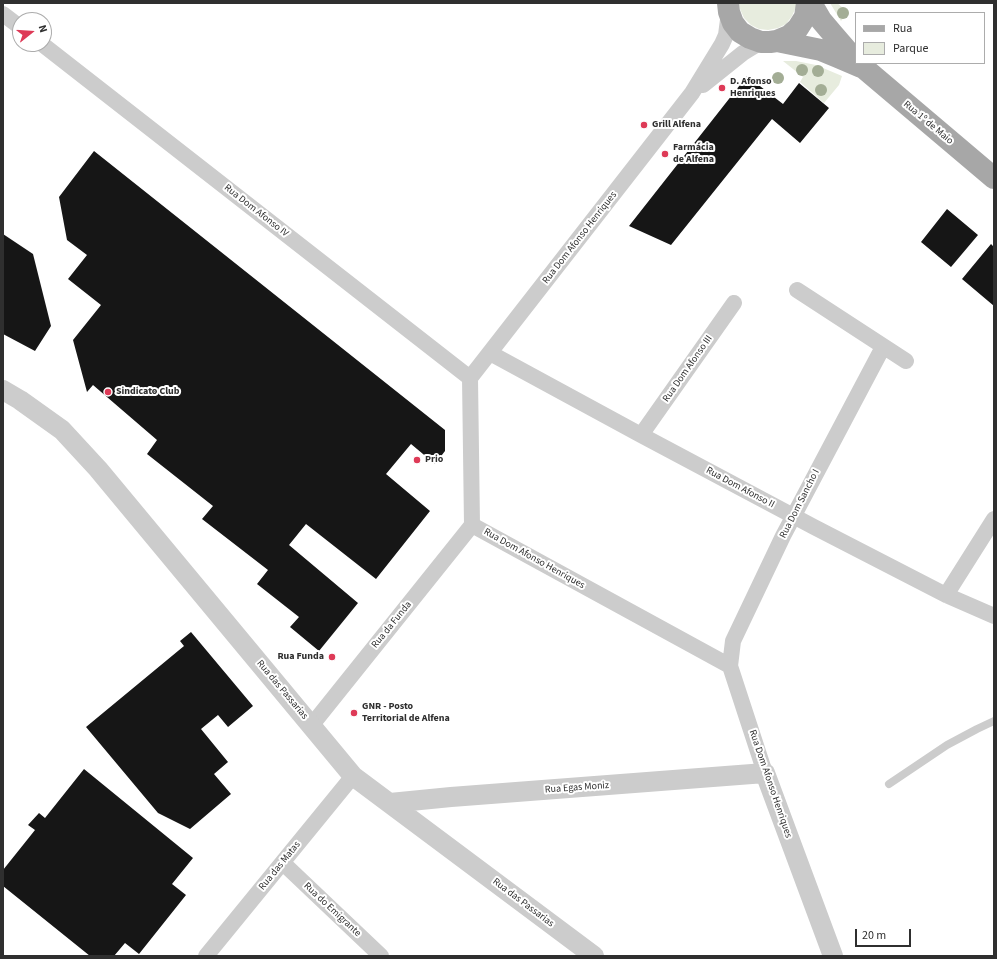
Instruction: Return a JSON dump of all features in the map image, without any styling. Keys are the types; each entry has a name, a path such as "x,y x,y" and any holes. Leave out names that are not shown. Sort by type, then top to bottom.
{"main road":[{"path":"769,41 789,36 798,28 805,17 807,3"},
{"name":"Rua 1º de Maio","path":"811,3 821,20 855,60"},
{"name":"Rua 1º de Maio","path":"728,7 733,22 740,32 750,38 820,50 855,63"},
{"name":"Rua 1º de Maio","path":"858,64 994,178"}],"street":[{"name":"Rua Dom Afonso Henriques","path":"728,7 726,35 692,93 470,378 472,525 730,666 765,773 833,956"},
{"path":"3,14 12,21"},
{"name":"Rua Dom Afonso Henriques","path":"692,93 739,56 769,41"},
{"name":"Rua Dom Afonso IV","path":"52,52 470,378"},
{"path":"797,290 906,361"},
{"name":"Rua Dom Afonso III","path":"641,435 734,303"},
{"name":"Rua Dom Sancho I","path":"730,666 733,641 793,516 883,347"},
{"name":"Rua Dom Afonso II","path":"490,352 793,516 946,595 994,616"},
{"name":"Rua das Passarias","path":"3,390 20,400 62,430 98,469 353,776 594,956"},
{"path":"946,595 994,519"},
{"name":"Rua da Funda","path":"311,726 472,525"},
{"name":"Rua Egas Moniz","path":"390,803 765,773"},
{"name":"Rua das Matas","path":"206,956 353,776"},
{"name":"Rua do Emigrante","path":"282,863 381,956"}],"lane":[{"path":"889,784 947,745 994,722"}],"green space":[{"path":"739,3 796,3 796,7 786,24 778,28 768,30 759,29 751,25 744,18"},
{"path":"830,3 837,3 848,12 841,21"},
{"path":"783,61 796,61 816,65 842,76 839,85 824,103 800,82 803,77"}],"building":[{"path":"747,76 783,104 799,83 829,108 800,143 772,119 671,245 629,226"},
{"path":"94,151 445,430 445,451 435,464 411,444 386,474 430,511 376,579 306,524 289,545 358,603 319,651 290,627 299,617 257,584 268,570 202,519 213,506 147,454 157,440 93,385 87,392 73,340 101,305 68,279 87,255 67,240 59,197"},
{"path":"947,209 978,235 951,267 921,242"},
{"path":"3,234 33,254 51,326 35,351 3,334"},
{"path":"991,244 994,247 994,306 962,279"},
{"path":"191,632 253,706 228,727 218,715 201,729 228,762 214,774 231,794 190,829 158,813 86,727 184,646 180,641"},
{"path":"84,769 193,858 172,884 186,895 139,954 125,943 114,956 90,956 3,886 3,870 35,830 28,825 39,813 45,818"}],"place":[{"name":"D. Afonso Henriques","path":"722,88"},
{"name":"Grill Alfena","path":"644,125"},
{"name":"Farmácia de Alfena","path":"665,154"},
{"name":"Sindicato Club","path":"108,392"},
{"name":"Prio","path":"417,460"},
{"name":"Rua Funda","path":"332,657"},
{"name":"GNR - Posto Territorial de Alfena","path":"354,713"}]}
